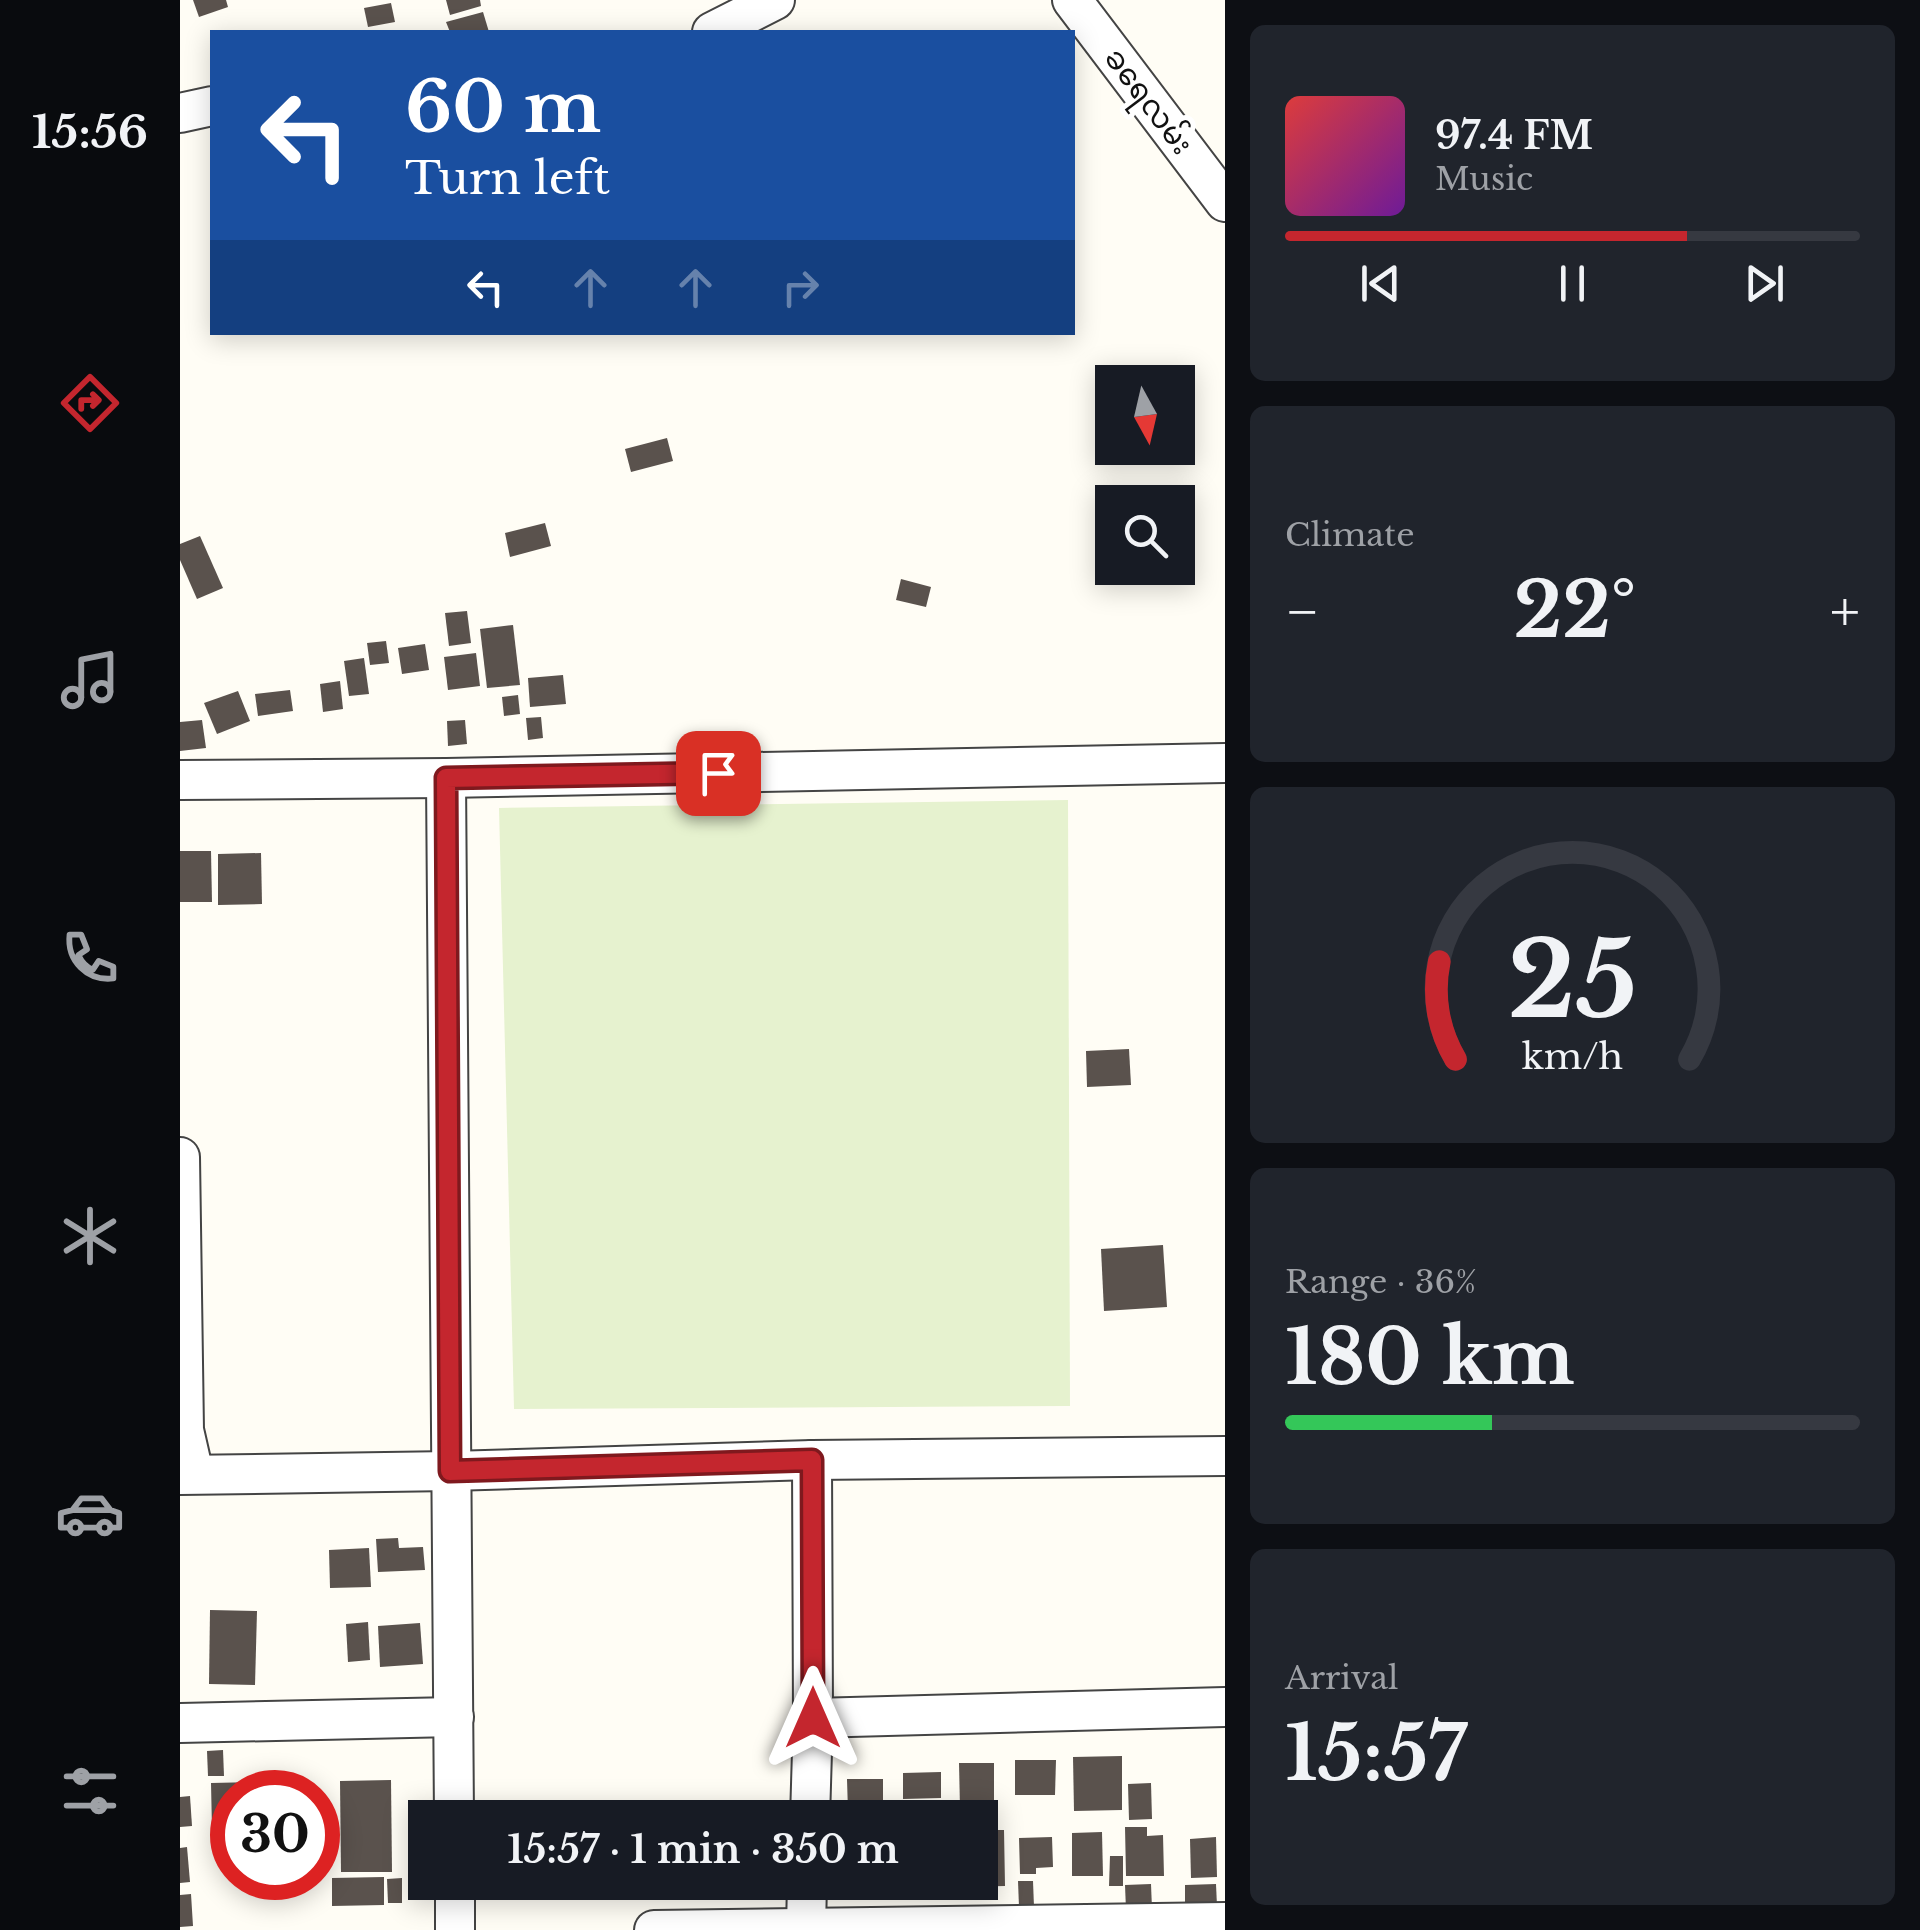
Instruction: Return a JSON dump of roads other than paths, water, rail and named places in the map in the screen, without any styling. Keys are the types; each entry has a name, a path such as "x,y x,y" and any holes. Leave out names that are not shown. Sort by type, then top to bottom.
{"street":[{"path":"716,30 774,0"},
{"name":"ခရေလမ်း","path":"1072,0 1225,202"},
{"path":"180,113 210,106"},
{"path":"180,780 1225,763"},
{"path":"446,778 454,1800"},
{"path":"180,1157 187,1474 812,1460 1225,1456"},
{"path":"811,1800 812,1460"},
{"path":"813,1718 1225,1707"},
{"path":"180,1722 454,1717"},
{"path":"455,1900 455,1930"},
{"path":"806,1928 807,1900"},
{"path":"654,1930 1225,1922"}]}
